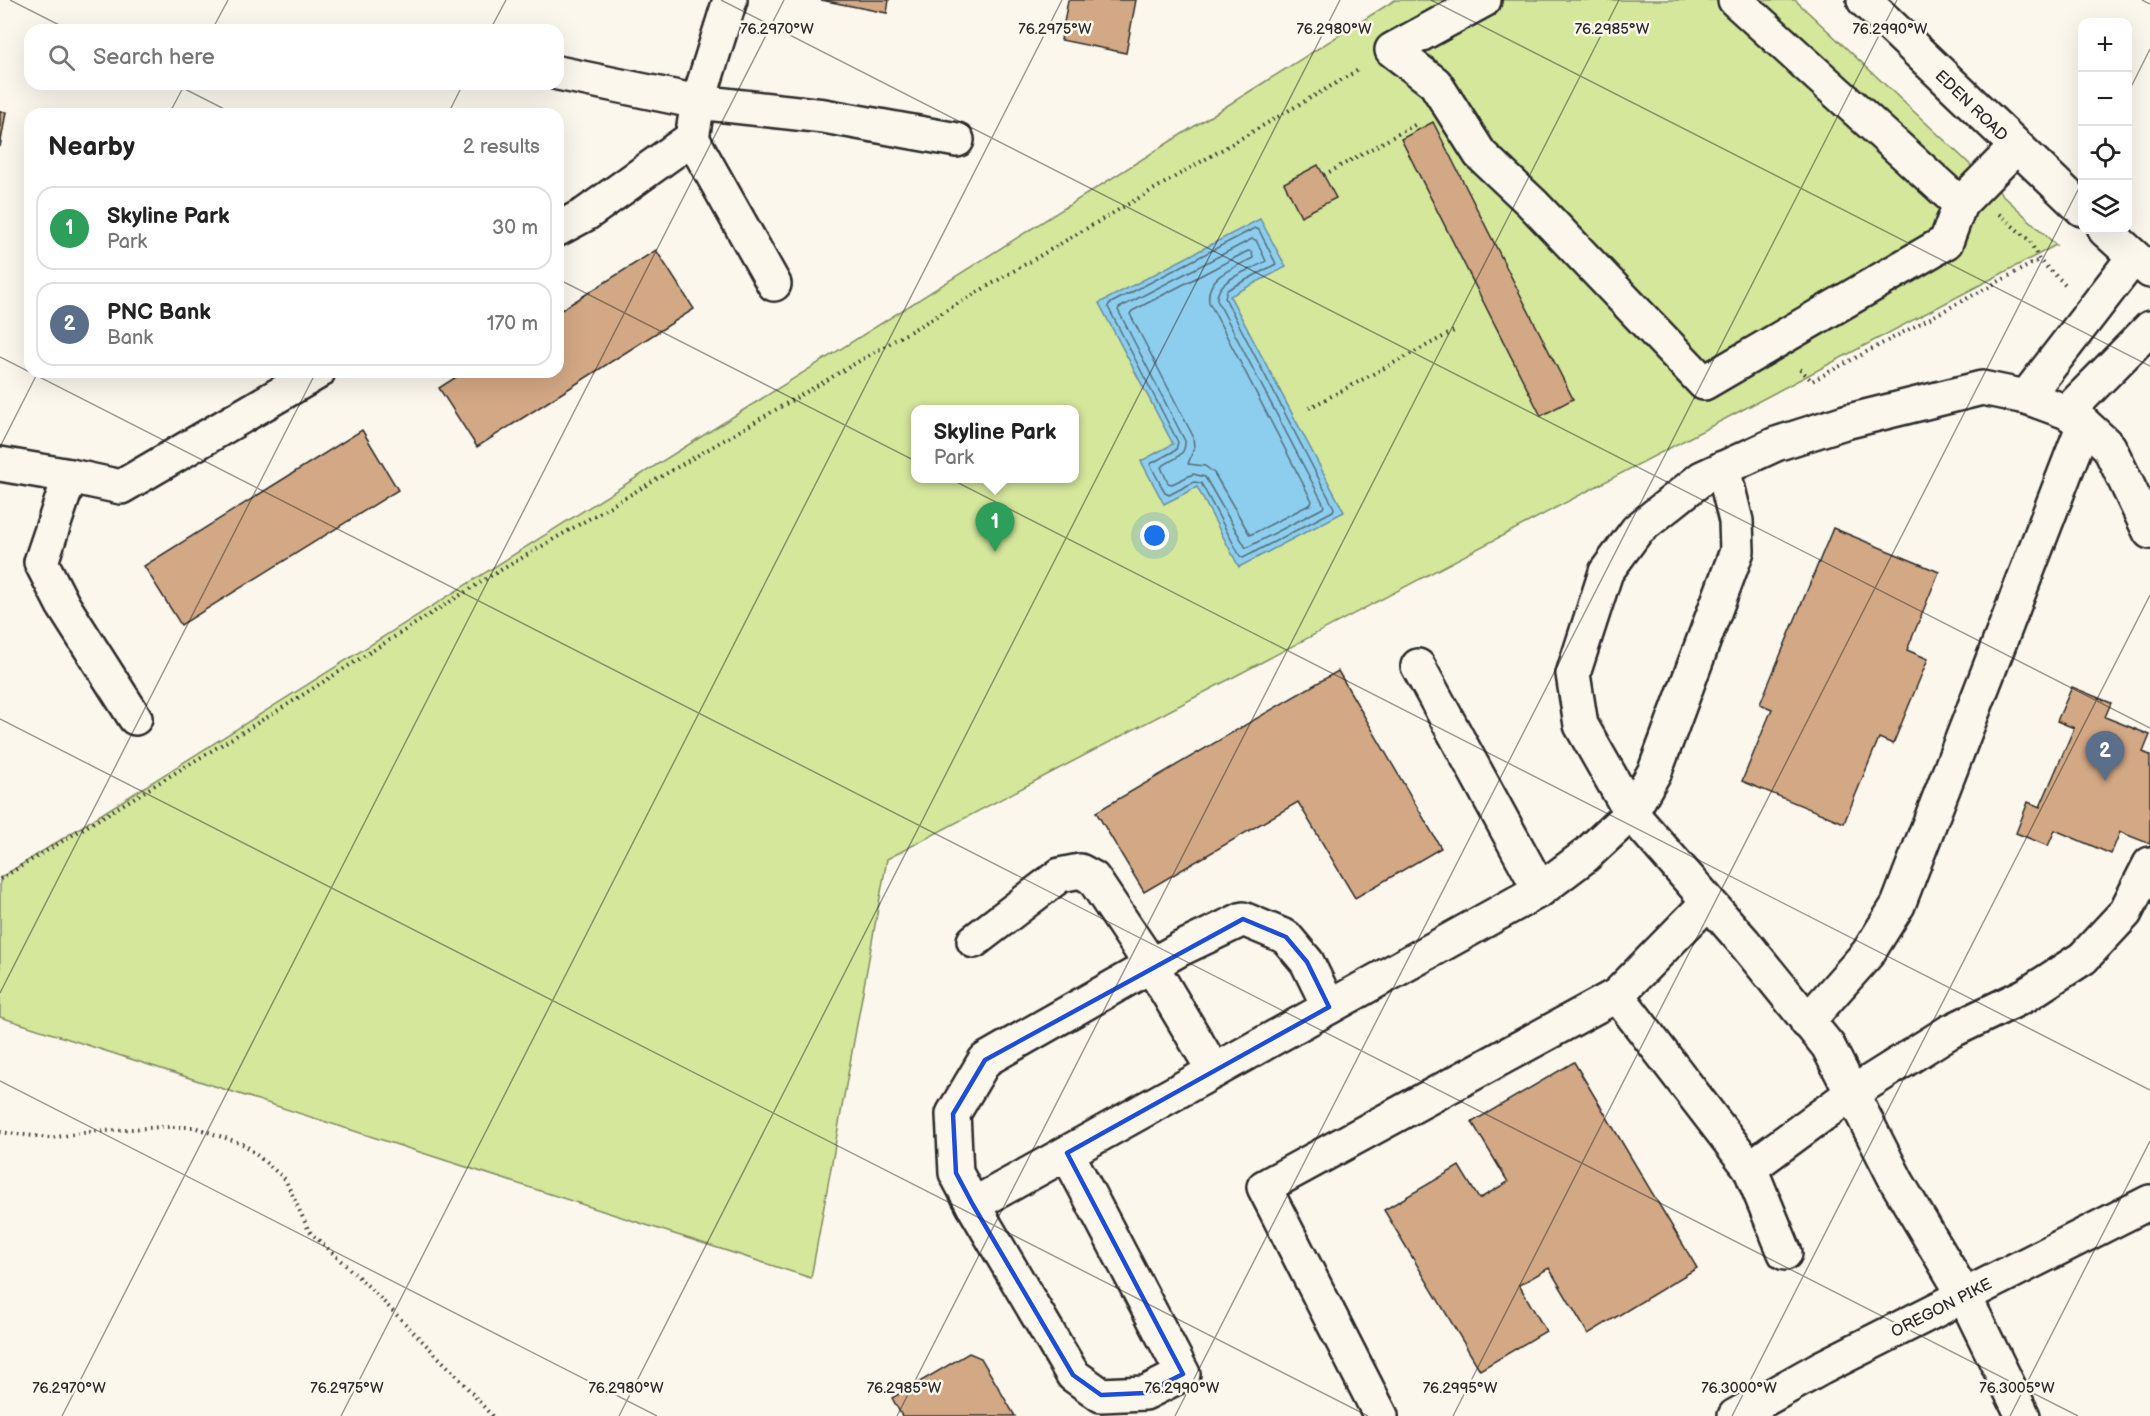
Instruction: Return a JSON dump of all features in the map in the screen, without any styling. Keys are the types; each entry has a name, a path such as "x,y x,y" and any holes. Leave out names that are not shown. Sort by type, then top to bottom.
{"street":[{"path":"730,0 698,102 692,138 774,284"},
{"path":"1484,0 1392,50 1435,83 1480,154 1532,203 1704,383 1946,242 1960,204 2016,147"},
{"path":"1735,0 1960,204"},
{"name":"EDEN ROAD","path":"1864,0 2078,205"},
{"path":"564,74 698,102 824,116 957,140"},
{"path":"564,226 586,214 692,138"},
{"path":"2026,397 2094,311 2142,264 2109,234"},
{"path":"1808,1022 1868,952 1898,905 2075,418 2150,328"},
{"path":"0,464 121,487 308,378"},
{"path":"2023,1416 1964,1295 1897,1182 1828,1046 1743,941 1631,813 1605,771 1581,725 1573,674 1606,572 1636,530 1702,478 1776,444 1845,422 1982,388 2026,397 2075,418 2109,447 2150,532"},
{"path":"973,1205 1539,890 1585,856 1631,813 1655,771 1737,551 1736,521 1723,468"},
{"path":"70,476 41,562 63,605 135,718"},
{"path":"1418,666 1539,890"},
{"path":"1750,1168 1852,1093 1949,1032 2026,995 2083,958 2125,913 2150,864"},
{"path":"974,941 1060,875 1080,871 1093,878 1151,965 1214,1071"},
{"path":"1381,1416 1264,1187 1617,994 1708,902"},
{"path":"1067,1153 1183,1374 1145,1393 1101,1395 1073,1375 956,1173 952,1114 985,1060 1151,965 1243,919 1286,937 1307,962 1329,1007"},
{"path":"1617,994 1750,1168 1785,1253"},
{"name":"OREGON PIKE","path":"1735,1416 1821,1368 2150,1202"}],"path":[{"path":"0,879 282,708 489,577 1392,50"},
{"path":"1324,175 1419,122"},
{"path":"1996,212 2030,241 2039,260 2094,311"},
{"path":"1774,342 1812,381 2039,260"},
{"path":"1309,408 1456,330"},
{"path":"0,1132 50,1138 89,1132 195,1127 245,1145 285,1179 309,1231 430,1350 492,1416"}],"highlighted area":[{"path":"1243,919 1286,937 1307,962 1329,1007 1067,1153 1183,1374 1145,1393 1101,1395 1073,1375 956,1173 953,1114 985,1060"}],"green space":[{"path":"1395,0 1795,0 2056,245 887,859 811,1278 0,1017 0,878"}],"water":[{"path":"1260,219 1286,267 1230,296 1344,512 1239,567 1197,487 1164,504 1141,461 1173,444 1099,303"}],"building":[{"path":"821,0 889,0 887,13"},
{"path":"1068,0 1136,0 1126,53 1061,40"},
{"path":"0,111 6,112 0,147"},
{"path":"1433,122 1573,399 1541,416 1401,139"},
{"path":"1318,165 1336,198 1301,216 1284,183"},
{"path":"656,250 694,309 477,447 439,388 455,378 564,378 564,308"},
{"path":"362,430 398,490 181,625 144,566"},
{"path":"1833,528 1939,572 1907,650 1928,659 1893,744 1879,738 1844,823 1742,781 1772,709 1760,704"},
{"path":"1338,671 1441,848 1355,898 1298,802 1144,892 1096,812"},
{"path":"2072,687 2111,703 2105,717 2150,735 2143,752 2150,755 2150,844 2120,832 2111,854 2055,830 2048,846 2016,833 2028,802 2040,807 2074,728 2057,721"},
{"path":"1574,1062 1697,1268 1588,1334 1549,1268 1519,1285 1546,1331 1480,1370 1384,1210 1459,1166 1479,1199 1508,1182 1472,1122"},
{"path":"969,1353 981,1358 1015,1416 902,1416 892,1398"}],"place":[{"name":"Skyline Park","path":"995,552"},
{"name":"PNC Bank","path":"2105,781"}]}
